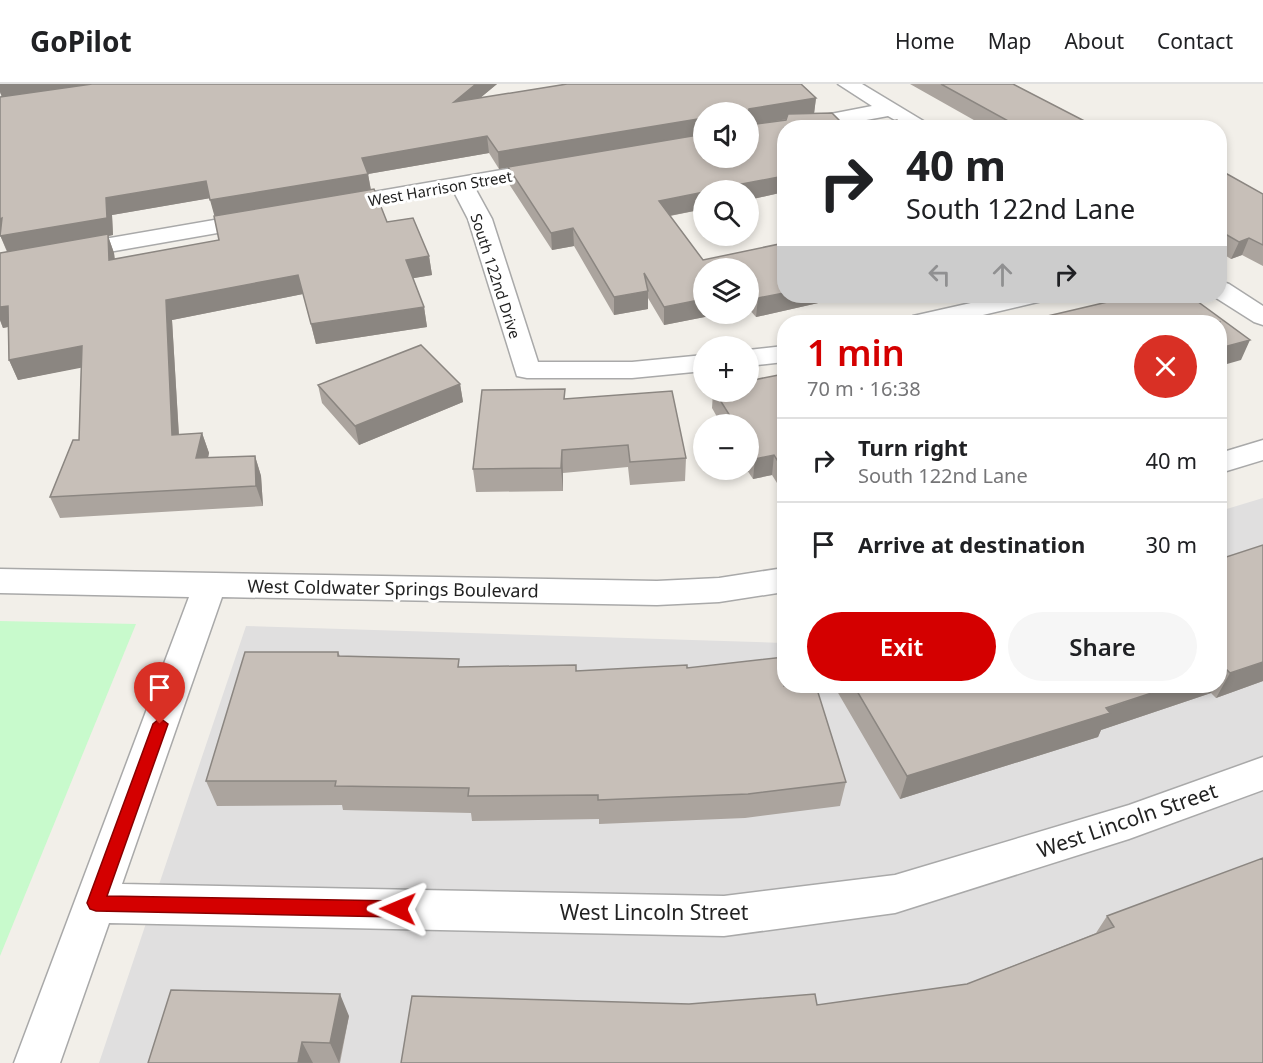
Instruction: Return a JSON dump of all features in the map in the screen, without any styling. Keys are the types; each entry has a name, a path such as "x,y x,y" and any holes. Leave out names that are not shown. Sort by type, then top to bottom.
{"street":[{"path":"848,84 910,120"},
{"path":"829,120 891,109"},
{"name":"West Harrison Street","path":"307,211 576,164"},
{"name":"South 122nd Drive","path":"461,184 480,219 527,370 632,370 693,364"},
{"path":"0,264 284,215"},
{"path":"1227,294 1263,317"},
{"path":"952,315 1003,303"},
{"path":"759,357 777,355"},
{"path":"1227,461 1263,450"},
{"name":"West Coldwater Springs Boulevard","path":"0,581 657,593 718,590 777,581"},
{"path":"37,1063 210,584"},
{"name":"West Lincoln Street","path":"96,903 724,916 895,894 1129,822 1263,773"}],"shaded area":[{"path":"1263,498 1263,1063 99,1063 246,626 777,643 777,693 1227,693 1227,509"}],"green space":[{"path":"0,621 136,624 0,956"}],"building":[{"path":"92,84 476,84 454,102 567,84 801,84 816,98 759,107 759,102 693,102 693,120 498,152 487,136 362,158 368,174 210,200 206,181 106,198 107,218 0,236 2,218 0,219 0,97"},
{"path":"941,84 1013,84 1083,120 1006,120"},
{"path":"832,113 839,120 786,120 788,114"},
{"path":"777,121 777,177 759,181 693,180 693,194 659,201 702,258 693,258 693,301 664,307 644,273 648,291 614,297 573,228 551,233 508,167 693,136 693,168 759,168 759,124"},
{"path":"1227,174 1263,194 1263,245 1249,238 1239,242 1227,235"},
{"path":"374,189 387,222 413,218 429,256 406,260 424,307 311,324 298,275 166,300 172,435 202,433 196,458 255,456 256,486 50,497 73,440 79,440 82,346 9,360 8,306 0,307 0,253 108,234 109,260 219,240 214,216"},
{"path":"777,244 777,294 759,298 759,258 713,258"},
{"path":"1103,303 1200,303 1216,315 1052,315"},
{"path":"1227,323 1250,340 1227,346"},
{"path":"421,345 460,384 355,426 318,385"},
{"path":"777,375 777,460 774,455 759,458 759,414 729,414 721,402 759,402 759,379"},
{"path":"565,389 564,399 672,391 686,458 630,462 628,445 562,450 561,468 473,469 482,390"},
{"path":"1263,545 1263,662 1230,673 1227,670 1227,557"},
{"path":"245,652 338,652 338,656 459,659 458,667 576,665 576,671 687,665 687,668 777,658 777,693 818,693 846,782 748,794 598,800 598,795 468,796 469,788 335,786 336,781 206,781"},
{"path":"858,693 1152,693 1106,708 1110,713 907,776"},
{"path":"1263,858 1263,1063 401,1063 412,996 689,1004 815,994 817,1005 967,984 1114,927 1107,916"},
{"path":"171,990 340,994 330,1043 302,1042 298,1063 148,1063"}],"route":[{"path":"160,724 96,903 398,909"}]}
